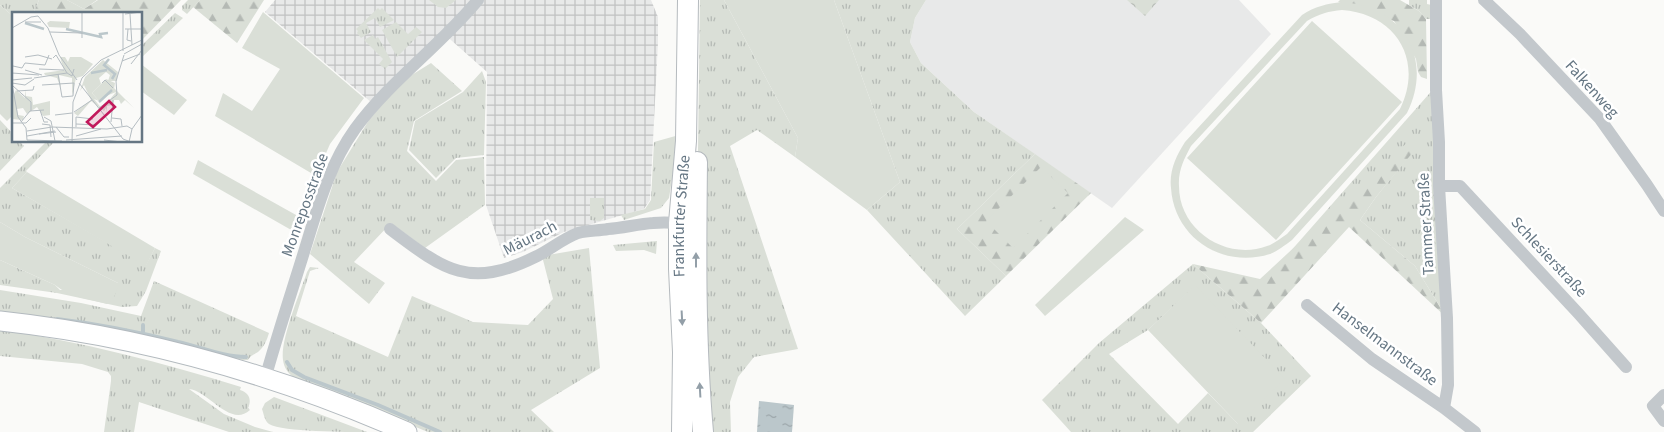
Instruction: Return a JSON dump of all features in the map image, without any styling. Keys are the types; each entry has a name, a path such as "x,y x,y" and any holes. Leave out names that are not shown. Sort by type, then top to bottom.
{"main road":[{"name":"Frankfurter Straße","path":"688,0 686,141 688,222 703,432"},
{"name":"Frankfurter Straße","path":"682,432 683,352 679,269 688,222 700,0"},
{"path":"0,321 36,324 182,354 336,403 407,432"}],"street":[{"name":"Monreposstraße","path":"264,379 314,221 325,189 342,150 353,131 370,110 478,0"},
{"name":"Tammer Straße","path":"1436,0 1439,186 1447,318 1448,385 1444,408"},
{"name":"Falkenweg","path":"1484,0 1520,34 1600,120 1664,211"},
{"name":"Schlesierstraße","path":"1439,186 1460,186 1578,313 1626,368"},
{"name":"Mäurach","path":"390,229 441,265 454,270 476,274 499,271 515,266 548,250 565,238 579,233 655,223 688,222"},
{"name":"Hanselmannstraße","path":"1307,305 1372,359 1444,408"},
{"path":"1664,395 1653,406 1664,421"},
{"path":"1444,408 1475,432"}],"shaded area":[{"path":"275,0 651,0 658,17 658,42 650,200 644,209 564,232 523,252 504,258 486,205 487,72 443,33 372,103 265,12"},
{"path":"926,0 1239,0 1271,34 1112,208 974,112 921,63 910,42 915,18"}],"green space":[{"path":"0,0 39,0 34,12 12,12 12,15 0,5"},
{"path":"39,0 67,0 84,9 98,0 181,0 142,40 142,12 34,12"},
{"path":"67,0 97,0 84,9"},
{"path":"188,0 200,0 187,14 182,10 182,6"},
{"path":"200,0 264,0 237,43 193,7"},
{"path":"429,0 456,0 446,8 438,7"},
{"path":"700,0 724,0 798,138 795,157 757,130 730,146 798,349 754,357 738,377 730,402 731,432 703,432 697,222"},
{"path":"724,0 834,0 900,182 867,210 795,157 798,138"},
{"path":"834,0 926,0 915,18 910,42 921,63 974,112 1035,154 957,229 1006,276 965,316 867,210 900,182"},
{"path":"1127,0 1159,0 1145,16"},
{"path":"1340,0 1400,0 1419,11 1426,19 1427,79 1421,77 1418,72 1416,59 1394,21 1338,2"},
{"path":"1409,0 1427,0 1427,4 1436,6 1436,19 1426,19 1419,11 1409,5"},
{"path":"1342,2 1363,6 1382,13 1396,24 1408,38 1414,55 1417,73 1414,93 1407,113 1292,240 1279,250 1252,258 1235,257 1219,253 1191,235 1181,222 1174,206 1171,176 1179,153 1185,142 1302,15 1316,7","holes":["1337,10 1361,13 1377,20 1390,30 1400,43 1406,57 1409,73 1407,91 1400,109 1287,234 1277,241 1252,250 1236,249 1208,238 1196,229 1187,216 1181,202 1179,175 1191,146 1307,21"]},
{"path":"0,5 12,15 12,116 7,121 0,114"},
{"path":"378,8 380,10 382,8 394,20 380,27 375,18 366,23 371,32 361,38 356,29"},
{"path":"263,12 364,98 330,144 316,176 215,116 223,93 252,111 280,69 242,48"},
{"path":"175,13 183,18 142,57 142,45"},
{"path":"1312,21 1402,102 1276,240 1187,158"},
{"path":"396,22 408,34 416,27 422,32 397,57 382,30"},
{"path":"373,35 375,39 378,37 392,62 385,69 379,64 383,59 364,40"},
{"path":"431,63 462,91 414,121 407,151 436,181 456,160 484,157 485,205 425,248 391,223 354,262 385,283 369,304 310,254 337,172 369,120 402,81"},
{"path":"142,65 187,100 174,115 142,92"},
{"path":"482,71 486,82 484,155 456,158 436,178 409,150 415,121 463,92"},
{"path":"1436,86 1447,318 1415,266 1360,220 1417,146 1289,253"},
{"path":"0,120 12,133 12,142 20,142 24,146 0,171"},
{"path":"679,135 669,198 661,208 624,220 621,215 645,209 651,200 654,142"},
{"path":"1410,140 1418,146 1376,197 1360,220 1415,266 1447,318 1349,227 1261,323 1193,264 1260,279"},
{"path":"46,142 54,142 12,188 146,265 155,248 161,251 146,291 137,306 122,307 57,293 0,285 0,260 55,285 60,290 118,283 25,237 0,222 0,188"},
{"path":"1035,154 1091,193 1006,276 957,229"},
{"path":"198,160 305,220 300,235 193,174"},
{"path":"1041,167 1068,193 1013,248 986,221"},
{"path":"27,172 155,248 146,266 12,188"},
{"path":"590,198 604,198 604,218 600,221 590,220"},
{"path":"1125,217 1144,230 1045,316 1035,305"},
{"path":"0,222 25,237 118,283 113,298 107,304 73,295 0,260"},
{"path":"657,241 656,254 644,250 616,251 613,245"},
{"path":"589,248 600,368 531,410 554,432 428,432 293,377 284,365 283,351 287,329 310,267 319,268 310,271 296,316 388,357 412,296 473,322 528,325 553,299 542,256"},
{"path":"1193,264 1261,323 1311,376 1253,432 1071,432 1042,400 1099,343","holes":["1195,286 1238,424 1208,393 1178,424 1109,354 1148,330"]},
{"path":"154,281 269,333 265,343 248,360 242,360 171,342 0,316 0,290 81,303 141,316"},
{"path":"1195,285 1285,379 1238,424 1148,330"},
{"path":"0,330 61,340 122,354 241,387 240,390 246,393 250,399 248,408 250,410 235,415 227,412 197,391 189,389 224,414 255,427 273,432 229,432 139,402 134,432 104,432 111,381 111,376 108,372 82,364 0,356"},
{"path":"274,397 367,432 331,432 276,427 269,424 265,419 262,409 265,403"}],"water":[{"path":"759,401 794,405 792,432 757,432"}],"waterway":[{"path":"57,319 133,332 187,344 220,354 246,357"},
{"path":"143,325 143,334"},
{"path":"287,362 292,370 304,377 378,405 440,432"}]}
